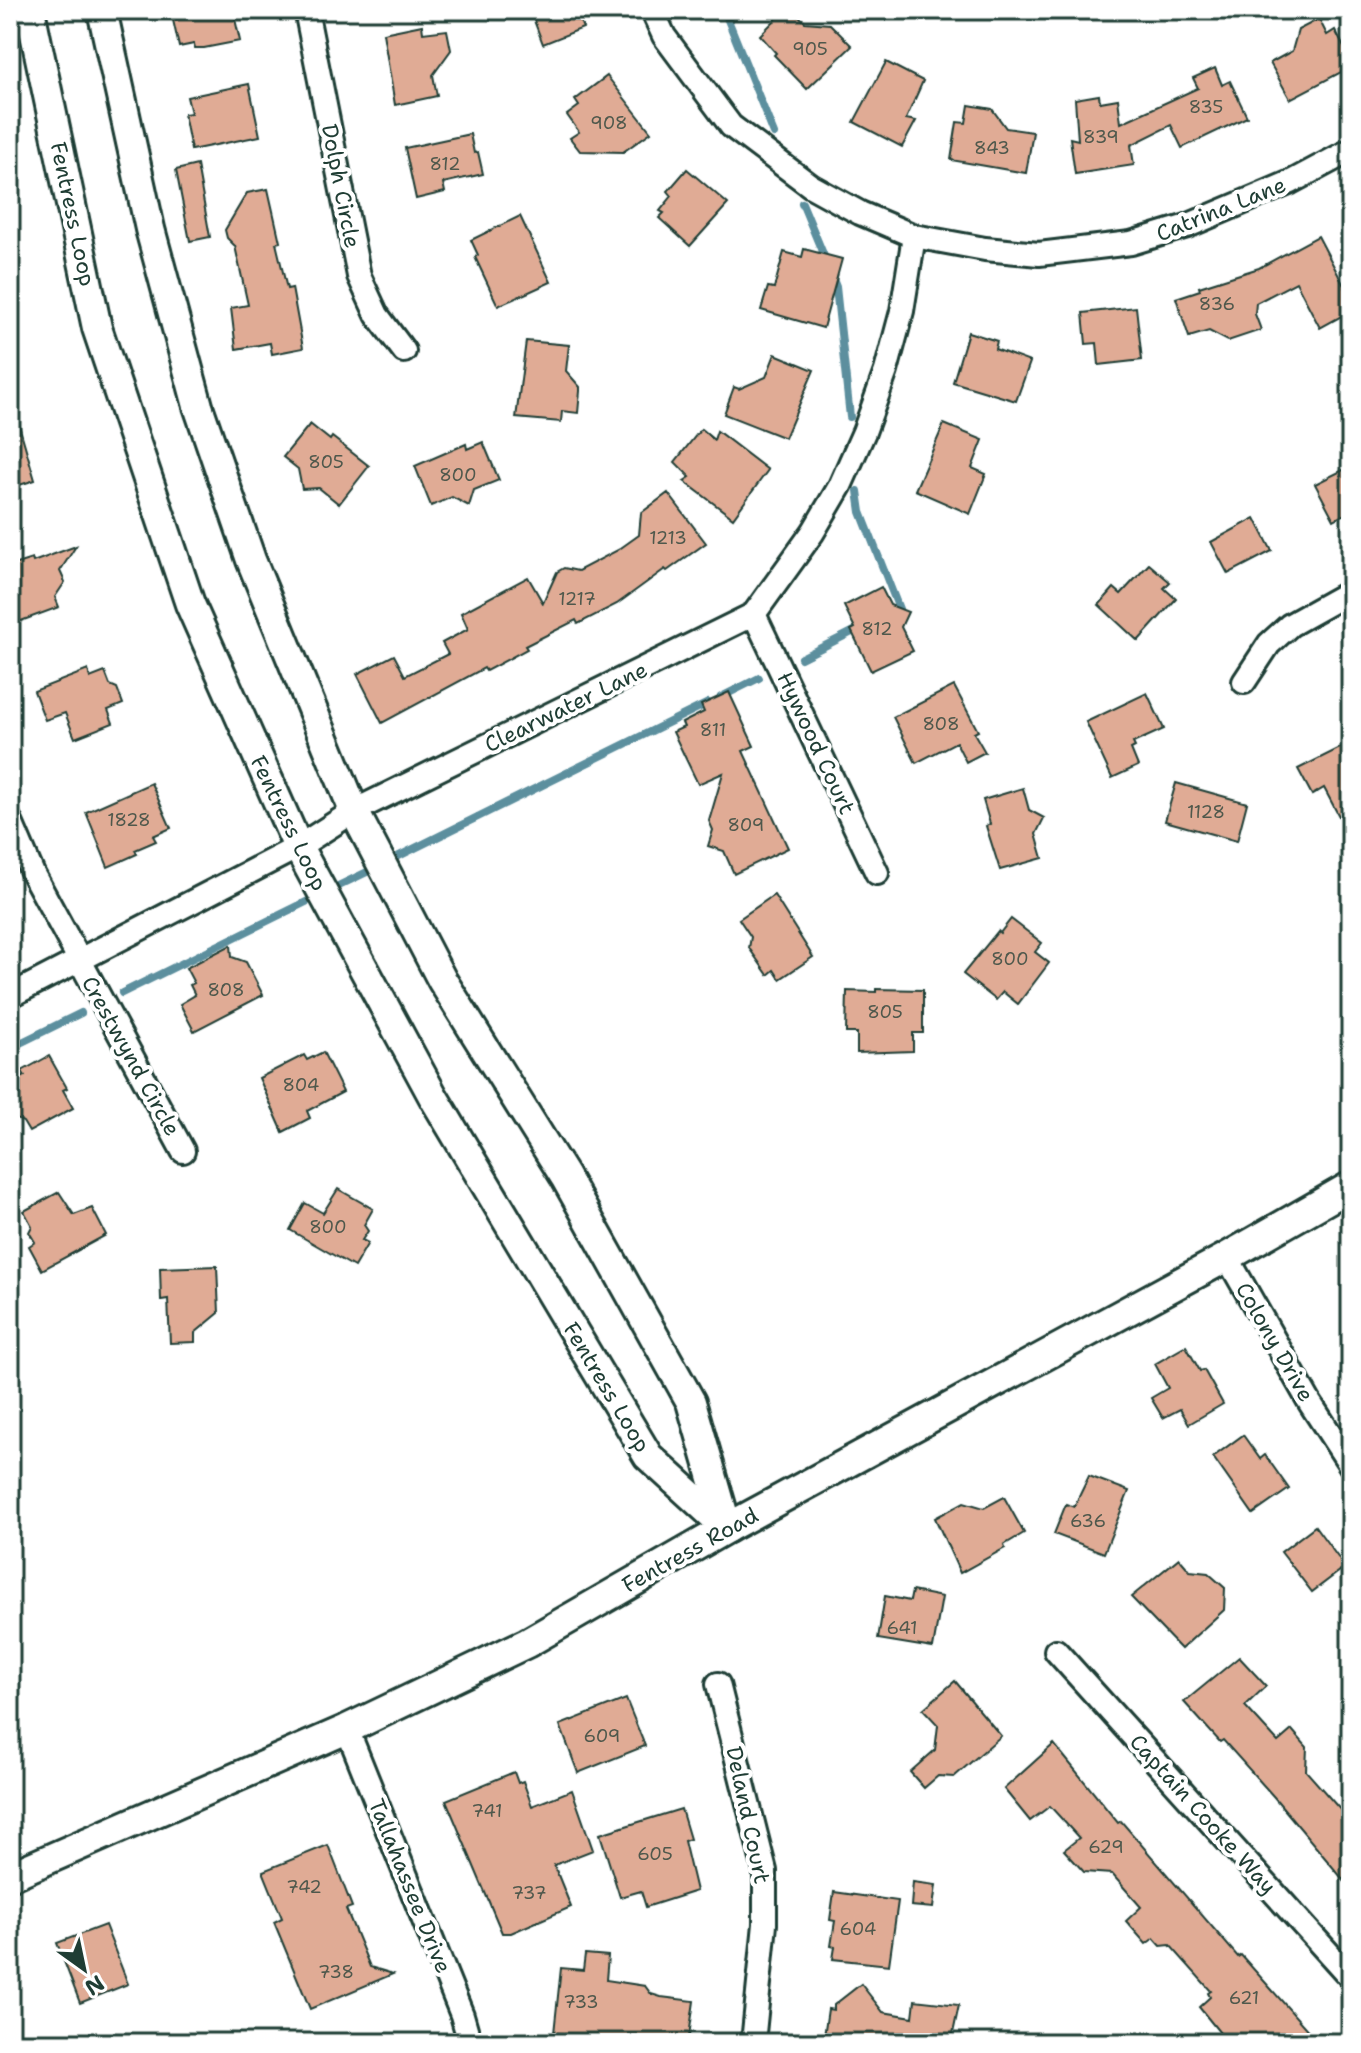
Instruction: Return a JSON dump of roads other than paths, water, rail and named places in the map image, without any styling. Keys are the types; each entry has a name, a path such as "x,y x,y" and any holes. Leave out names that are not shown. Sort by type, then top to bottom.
{"street":[{"name":"Fentress Loop","path":"30,10 97,328 190,604 298,847 434,1098 648,1456 727,1528"},
{"path":"102,10 150,229 198,406 251,560 354,811 442,980 565,1177 691,1402 727,1528"},
{"name":"Dolph Circle","path":"306,10 359,276 377,315 404,351"},
{"name":"Catrina Lane","path":"652,10 664,36 731,126 811,186 860,213 914,236 985,249 1039,254 1131,243 1187,226 1291,182 1351,150"},
{"name":"Clearwater Lane","path":"10,996 298,847 354,811 754,614 813,532 840,486 864,432 886,371 902,311 914,236"},
{"path":"1244,682 1269,644 1290,625 1351,591"},
{"name":"Hywood Court","path":"754,614 877,873"},
{"name":"Crestwynd Circle","path":"10,820 33,874 183,1151"},
{"name":"Fentress Road","path":"10,1876 347,1729 527,1643 727,1528 1227,1257 1351,1186"},
{"name":"Colony Drive","path":"1227,1257 1347,1452"},
{"name":"Captain Cooke Way","path":"1056,1651 1348,1968"},
{"name":"Deland Court","path":"718,1684 765,1871 765,1924 753,2043"},
{"name":"Tallahassee Drive","path":"347,1729 462,2015 470,2043"}],"waterway":[{"path":"724,10 774,134"},
{"path":"802,203 826,261"},
{"path":"831,274 836,287 850,417"},
{"path":"858,491 861,512 899,609 890,613"},
{"path":"801,658 860,628"},
{"path":"721,697 759,678"},
{"path":"397,857 708,703"},
{"path":"338,886 367,872"},
{"path":"122,993 308,901"},
{"path":"10,1048 81,1013"}]}
